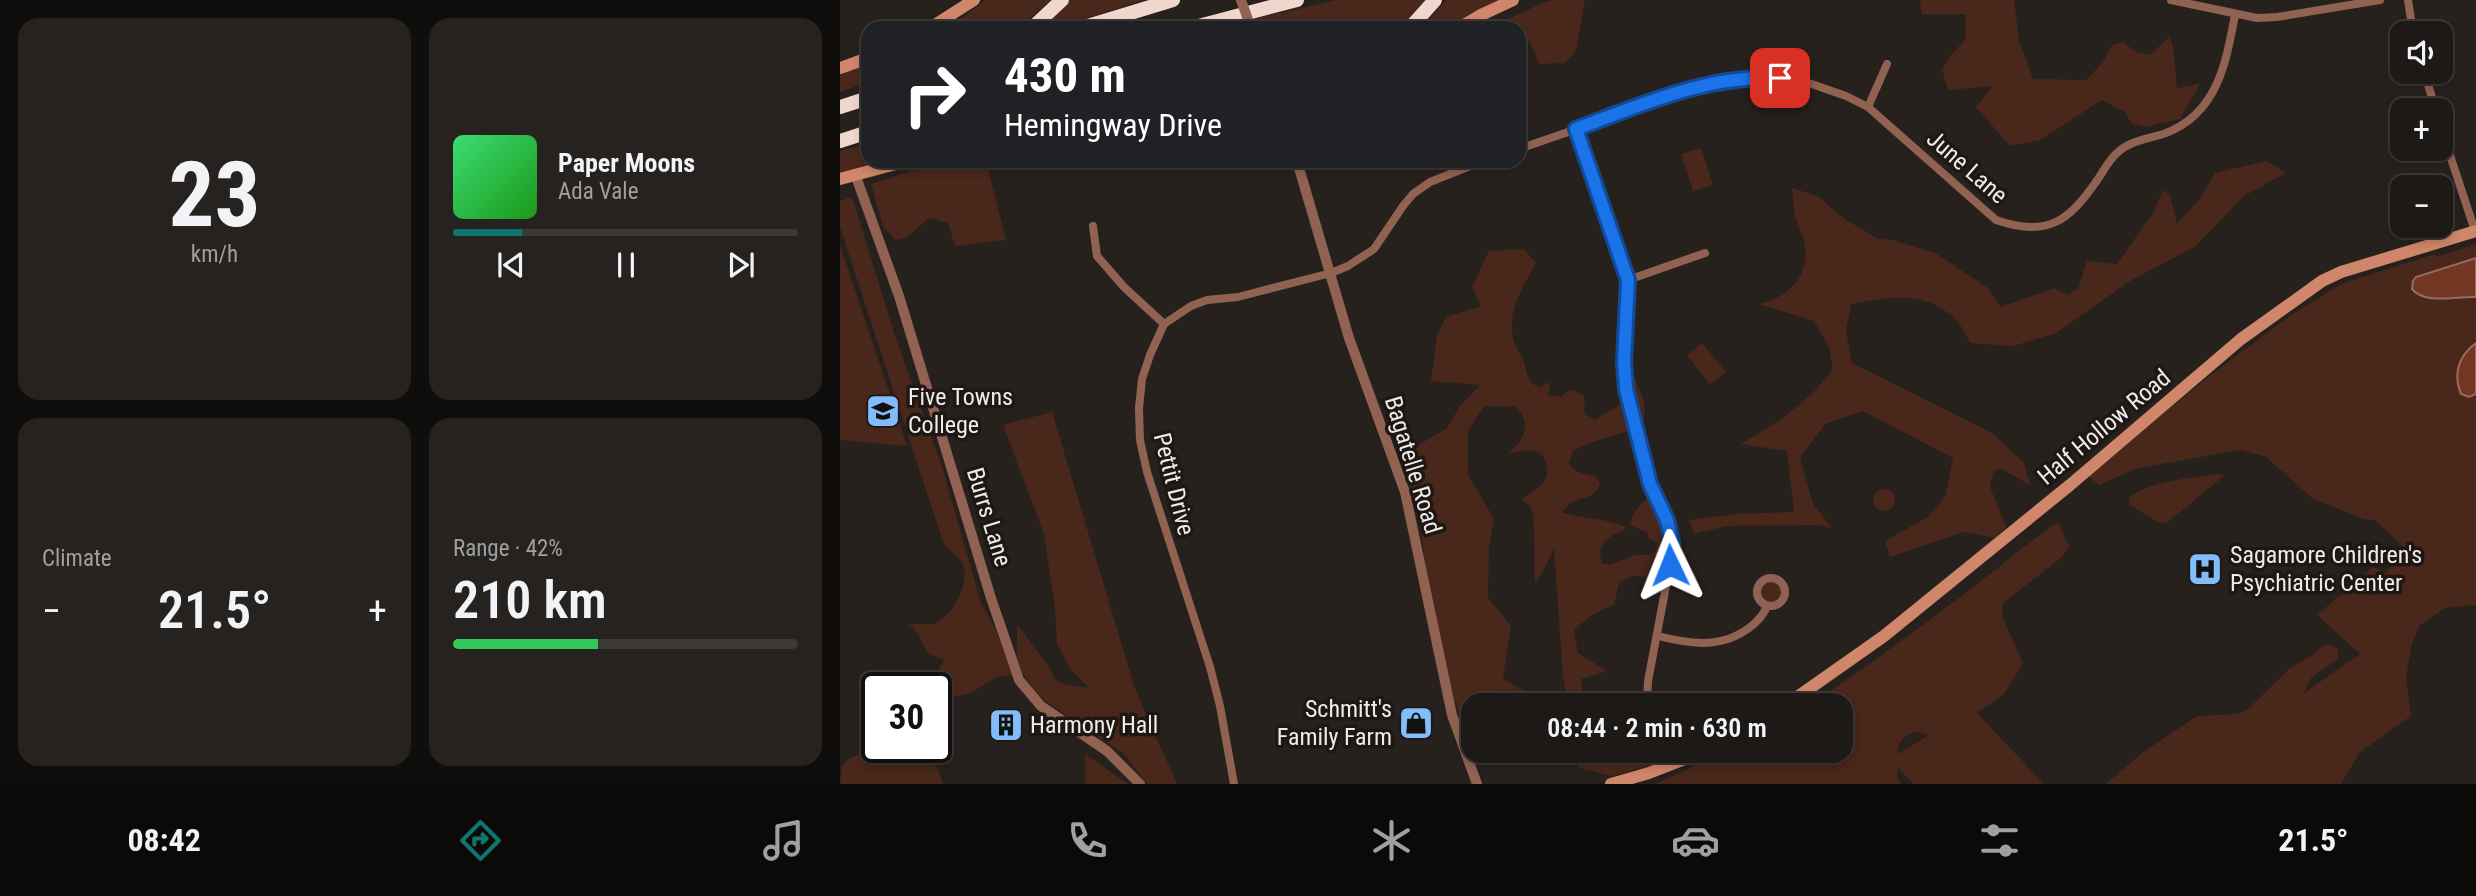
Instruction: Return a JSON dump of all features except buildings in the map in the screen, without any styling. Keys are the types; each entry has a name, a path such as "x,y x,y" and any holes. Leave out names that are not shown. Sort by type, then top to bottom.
{"highway":[{"path":"1040,21 1062,0"},
{"path":"1104,21 1173,0"},
{"path":"1218,21 1297,0"},
{"path":"1416,21 1435,0"},
{"path":"840,141 861,135"}],"main road":[{"path":"941,21 974,0"},
{"path":"1471,21 1513,0"},
{"path":"840,68 861,60"},
{"path":"840,179 879,168"},
{"name":"Half Hollow Road","path":"1803,693 1884,636 2070,485 2241,339 2322,281 2341,272 2475,231"},
{"path":"1611,784 1673,764"}],"street":[{"path":"1241,0 1248,21"},
{"path":"2171,0 2235,15 2277,18 2380,0"},
{"path":"2408,0 2411,21"},
{"name":"June Lane","path":"1526,147 1701,86 1758,76 1780,78 1825,88 1867,107 1996,220 2032,228 2067,216 2079,205 2118,152 2130,144 2167,133 2183,124 2211,96 2221,78 2235,15"},
{"path":"1867,107 1887,64"},
{"path":"1576,129 1628,280 1624,362 1626,389 1650,484 1667,520 1672,542 1648,693"},
{"path":"2452,161 2475,231"},
{"name":"Bagatelle Road","path":"1299,168 1349,338 1405,492 1452,715 1477,784"},
{"path":"1093,226 1097,256 1124,287 1164,324 1191,306 1207,300 1238,297 1331,273 1362,258 1374,249 1403,206 1430,182 1465,168"},
{"name":"Burrs Lane","path":"855,174 899,296 1014,668 1026,691 1041,706 1107,751 1140,784"},
{"path":"1628,280 1705,253"},
{"name":"Pettit Drive","path":"1164,324 1142,379 1140,440 1147,472 1214,680 1234,784"},
{"path":"1658,636 1694,644 1729,640 1747,630 1763,615 1767,606"}],"shaded area":[{"path":"985,0 1051,0 1026,21 957,21"},
{"path":"1071,0 1144,0 1078,21 1048,21"},
{"path":"1337,0 1430,0 1411,21 1259,21 1258,18"},
{"path":"1446,0 1500,0 1462,21 1427,21"},
{"path":"1552,0 1585,0 1576,51 1564,63 1539,64 1530,42 1526,43 1526,21 1505,21"},
{"path":"1920,0 2014,0 2019,40 2033,79 2086,80 2103,62 2112,45 2123,42 2136,52 2150,55 2170,36 2177,88 2200,84 2180,119 2145,127 2132,124 2125,112 2102,100 2040,140 2010,146 1976,107 1993,86 1948,90 1942,69 1965,40 1966,14 1922,14"},
{"path":"861,66 861,84 840,92 840,74"},
{"path":"861,145 861,168 868,168 840,177 840,151"},
{"path":"1701,148 1713,185 1693,191 1681,154"},
{"path":"2267,161 2286,173 2244,196 2196,246 2130,281 2056,333 2013,346 1970,343 1955,319 1932,303 1892,298 1851,304 1846,331 1852,363 1992,433 2024,463 2030,485 2000,468 1993,473 1990,487 2006,527 1995,538 1964,532 1890,557 1885,541 1928,517 1945,497 1953,458 1863,411 1825,424 1800,458 1813,504 1833,529 1819,525 1726,526 1694,534 1689,520 1736,514 1794,512 1787,451 1741,444 1791,411 1824,381 1833,369 1829,347 1814,321 1758,304 1787,292 1800,277 1803,268 1805,247 1795,215 1792,188 1817,196 1845,219 1878,239 1893,240 1937,254 1988,288 2001,307 2054,288 2067,295 2078,289 2087,261 2117,264 2153,213 2163,190 2170,195 2177,224 2198,201 2215,173"},
{"path":"921,168 988,168 1006,240 955,246 948,223 929,218 906,238 895,240 883,226 871,184"},
{"path":"852,197 896,339 941,464 981,603 996,630 1012,675 999,676 970,693 952,697 952,672 939,672 944,659 926,650 909,624 933,624 948,614 962,590 964,567 943,542 840,227 840,201"},
{"path":"2476,244 2476,605 2445,608 2420,625 2412,643 2406,677 2411,716 2360,752 2341,784 2106,784 2142,753 2197,716 2236,714 2247,710 2290,668 2315,654 2322,646 2331,645 2337,648 2339,658 2311,678 2304,693 2360,654 2317,615 2373,567 2386,573 2405,549 2375,520 2363,519 2312,498 2266,457 2241,450 2138,468 2099,485 2087,475 2212,374 2291,315 2341,284"},
{"path":"840,245 907,446 840,440"},
{"path":"1524,249 1536,263 1517,301 1512,320 1514,342 1530,381 1540,387 1548,382 1550,389 1547,395 1561,397 1567,391 1574,390 1584,396 1585,414 1595,420 1619,405 1623,389 1619,373 1632,375 1641,393 1645,411 1642,424 1573,451 1569,463 1572,468 1597,478 1600,483 1592,495 1571,503 1562,512 1627,528 1610,537 1603,545 1600,556 1602,563 1610,565 1635,555 1650,555 1655,551 1657,543 1649,538 1647,532 1629,525 1634,513 1646,499 1650,500 1664,534 1665,557 1663,569 1653,591 1647,580 1641,576 1624,580 1619,584 1613,606 1592,616 1574,631 1578,653 1607,671 1581,679 1583,693 1566,693 1554,548 1541,576 1535,582 1532,511 1521,499 1542,484 1547,467 1543,455 1538,452 1509,453 1522,437 1525,425 1516,406 1484,406 1468,431 1468,475 1494,519 1489,547 1488,598 1511,626 1503,678 1531,693 1461,693 1459,713 1438,651 1418,510 1402,455 1447,428 1460,406 1480,385 1431,381 1437,335 1446,317 1481,306 1472,287 1489,251"},
{"path":"2476,258 2476,297 2425,297 2412,289 2416,277"},
{"path":"1702,343 1726,372 1710,384 1687,355"},
{"path":"2476,343 2476,394 2469,397 2461,394 2457,373 2461,360"},
{"path":"1052,412 1135,689 1177,784 1147,784 1124,754 1045,701 1022,673 1017,658 1017,624 1055,679 1063,684 1089,688 1071,670 1057,644 1055,608 1044,534 1003,425"},
{"path":"2225,475 2168,522 2160,523 2129,505 2129,498 2148,488 2171,481"},
{"path":"1880,489 1888,489 1895,496 1895,504 1888,511 1880,511 1873,504 1873,496"},
{"path":"2058,522 2069,547 2062,557 2003,603 2002,616 2023,663 2004,694 1977,713 2044,784 1913,784 1898,767 1897,776 1901,784 1655,784 1701,763 1853,763 1853,693 1827,693","holes":["1915,732 1929,735 1898,754 1900,743 1908,735"]},
{"path":"1771,579 1780,583 1784,592 1780,601 1771,605 1762,601 1758,592 1762,583"},
{"path":"1085,754 1128,784 1085,784"},
{"path":"861,755 861,763 933,763 943,784 840,784 842,766"},
{"path":"1576,763 1658,763 1612,776 1579,768"}],"place":[{"name":"Five Towns College","path":"883,411"},
{"name":"Sagamore Children's Psychiatric Center","path":"2205,569"},
{"name":"Schmitt's Family Farm","path":"1416,723"},
{"name":"Harmony Hall","path":"1006,725"}],"route":[{"path":"1670,565 1672,542 1667,520 1660,500 1650,484 1626,389 1624,362 1628,280 1576,129 1701,86 1758,76 1780,78"}]}
